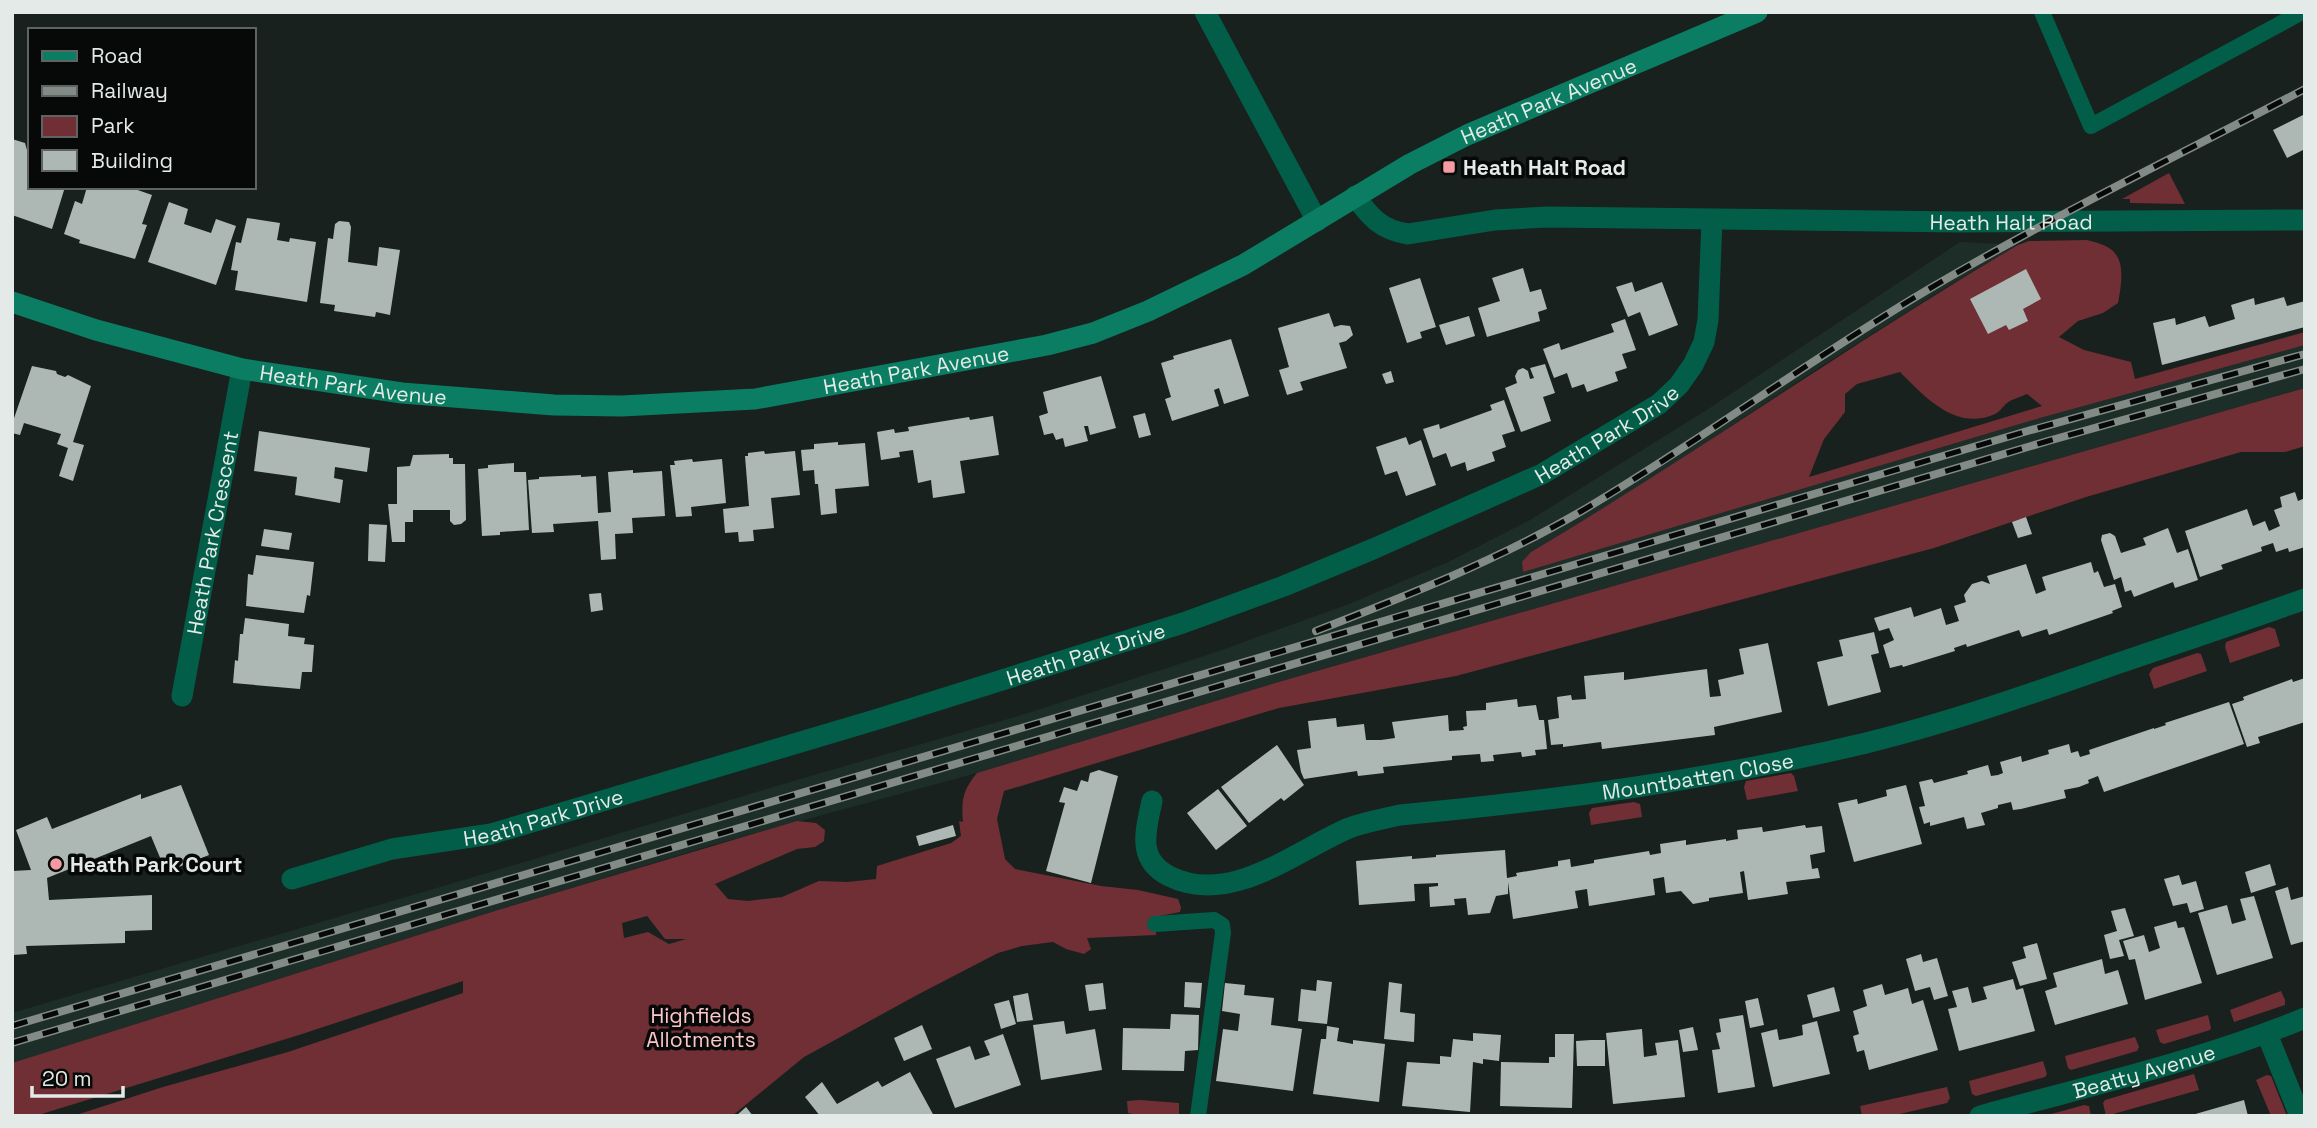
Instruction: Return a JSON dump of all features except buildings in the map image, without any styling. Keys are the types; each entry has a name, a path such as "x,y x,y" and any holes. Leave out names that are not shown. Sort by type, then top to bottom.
{"street":[{"path":"1205,12 1317,221"},
{"name":"Heath Park Avenue","path":"12,302 96,330 242,369 402,393 554,405 674,405 755,399 1047,345 1093,333 1148,311 1243,265 1410,164 1467,135 1757,12"},
{"name":"Heath Halt Road","path":"1355,196 1377,224 1394,232 1408,234 1495,220 1547,217 1948,222 2305,220"},
{"name":"Heath Park Drive","path":"292,879 392,849 491,834 878,719 1182,623 1347,560 1542,474 1659,404 1679,385 1693,365 1704,342 1708,320 1712,220"},
{"name":"Heath Park Crescent","path":"182,696 242,369"},
{"name":"Mountbatten Close","path":"1152,801 1145,836 1147,855 1159,870 1177,880 1218,884 1263,872 1326,838 1377,820 1590,795 1689,780 1867,743 2046,690 2305,599"},
{"name":"Beatty Avenue","path":"1980,1116 2213,1051 2267,1034 2305,1018"},
{"path":"2267,1034 2300,1116"}],"lane":[{"path":"2042,12 2091,126 2302,12"},
{"path":"1156,924 1214,920 1222,925 1198,1116"}],"shaded area":[{"path":"1960,242 2018,245 1940,291 1647,482 1531,552 1523,572 2040,418 2305,345 2305,388 1275,683 977,773 716,844 12,1063 12,1013 1028,713 1216,652 1349,604 1448,562 1530,520 1708,409"}],"green space":[{"path":"2169,173 2185,204 2130,203 2130,199 2122,199"},
{"path":"2087,240 2104,245 2115,253 2121,266 2118,303 2103,313 2078,321 2059,337 2084,350 2131,362 2135,379 2305,332 2305,345 2040,418 1523,572 1522,562 1531,552 1956,282 2029,241","holes":["1900,372 1930,401 1954,415 1981,418 1995,414 2009,402 2027,394 2042,406 1809,477 1824,439 1845,412 1845,394 1857,384"]},
{"name":"Highfields Allotments","path":"2305,388 2305,446 2285,452 2241,452 2086,497 1934,548 1456,676 1279,708 1004,791 997,819 1005,859 1015,869 1178,899 1180,912 1155,917 1156,935 1087,938 1091,949 1084,954 1053,942 1022,946 998,953 804,1057 732,1116 73,1116 163,1087 288,1052 463,993 463,981 299,1035 35,1116 12,1116 12,1063 498,910 797,821 816,823 825,830 824,841 815,847 797,849 715,884 728,899 748,901 782,897 819,881 876,879 877,866 951,843 961,836 959,821 963,822 964,796 977,773 1275,683","holes":["647,916 665,939 686,939 669,944 648,932 624,938 622,923"]},
{"path":"2269,627 2275,629 2280,646 2230,663 2226,642"},
{"path":"2201,654 2207,671 2154,689 2149,674 2153,668"},
{"path":"1791,773 1798,791 1747,800 1744,787 1746,781"},
{"path":"1634,802 1640,804 1642,817 1591,825 1589,813 1592,808"},
{"path":"2281,991 2285,1005 2234,1022 2230,1010"},
{"path":"2208,1015 2210,1030 2164,1044 2160,1042 2156,1030"},
{"path":"2135,1037 2139,1047 2137,1051 2071,1070 2068,1068 2065,1056"},
{"path":"2043,1061 2047,1074 2045,1077 1976,1096 1972,1094 1969,1081"},
{"path":"2194,1074 2199,1090 2106,1116 2103,1103 2105,1100"},
{"path":"2271,1076 2287,1116 2271,1116 2256,1080"},
{"path":"1947,1087 1950,1098 1947,1103 1891,1116 1862,1116 1860,1106"},
{"path":"1127,1101 1179,1103 1179,1115 1141,1116 1128,1113"},
{"path":"2089,1106 2091,1116 2044,1116"}],"railway":[{"path":"1316,631 1450,577 1548,530 1624,485 1885,316 1975,262 2305,89"},
{"path":"12,1026 2024,432 2305,354"},
{"path":"12,1043 2048,441 2305,369"}],"place":[{"name":"Heath Halt Road","path":"1449,167"},
{"name":"Heath Park Court","path":"56,864"}]}
